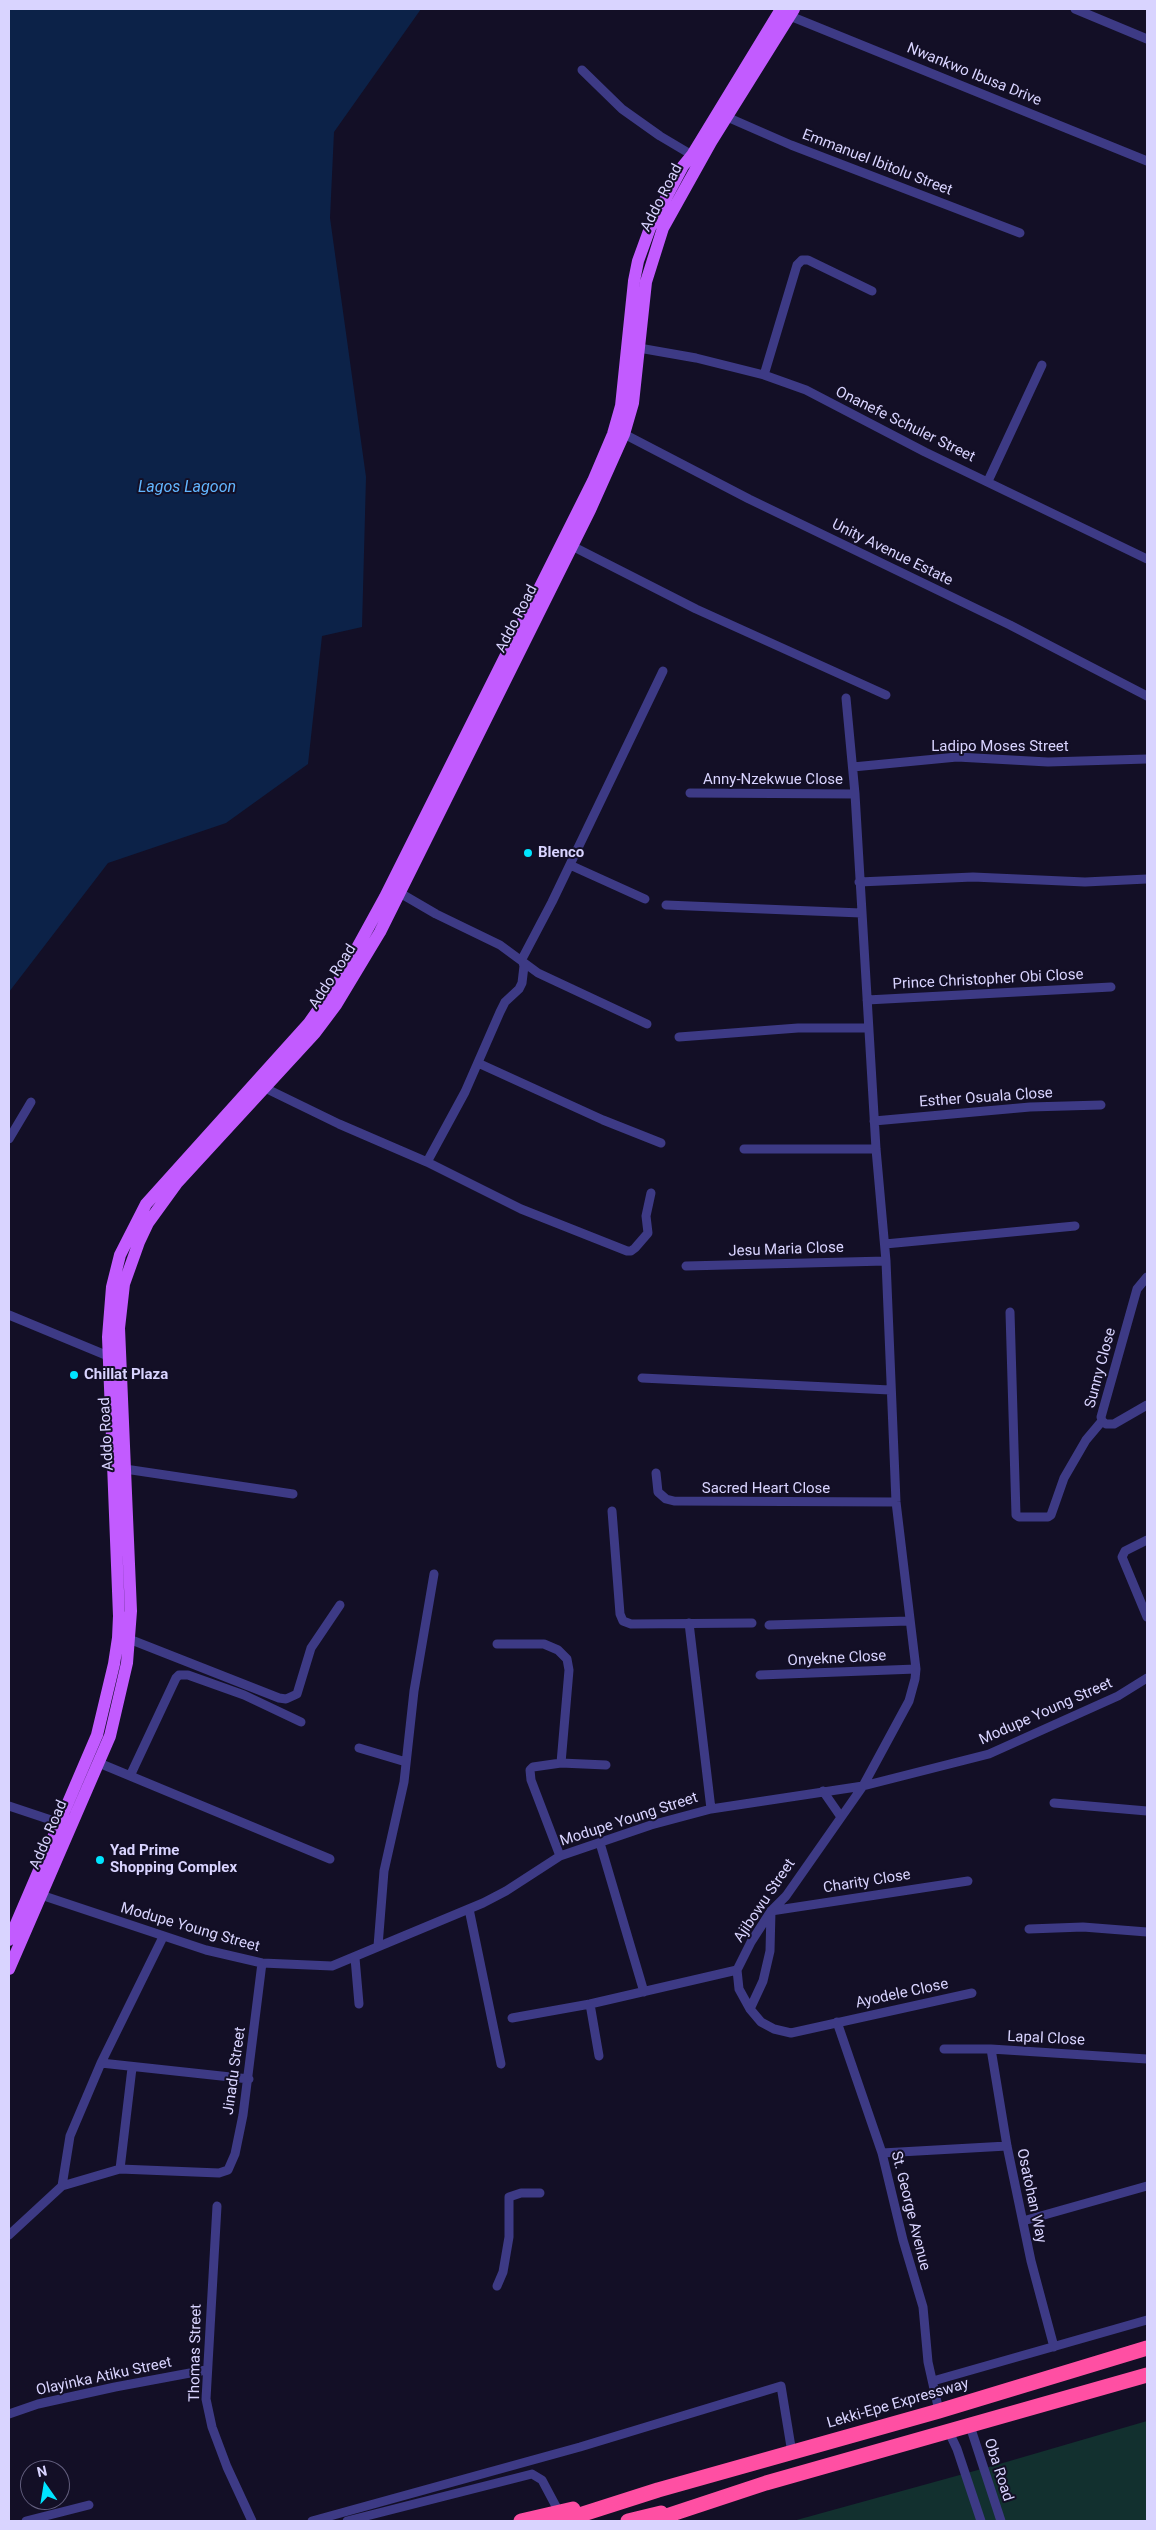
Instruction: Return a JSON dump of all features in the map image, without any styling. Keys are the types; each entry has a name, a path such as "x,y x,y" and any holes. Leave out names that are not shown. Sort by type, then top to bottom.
{"highway":[{"name":"Lekki-Epe Expressway","path":"521,2521 560,2517 792,2453 1147,2348"},
{"path":"628,2521 733,2494 1147,2375"},
{"path":"651,2521 733,2494"}],"main road":[{"name":"Addo Road","path":"9,1940 64,1825 99,1763 110,1736 127,1663 130,1639 130,1592 119,1328 124,1284 133,1256 148,1223 177,1183 298,1054 336,1005 400,893 572,546 624,434 633,403 646,282 663,228 788,11"},
{"name":"Addo Road","path":"9,1970 41,1895 99,1726 111,1682 118,1638 108,1316 120,1255 139,1215 167,1178 292,1043 340,979 385,896 592,480 613,434 621,406 629,307 638,261 656,213 683,166 788,11"}],"street":[{"path":"1074,9 1147,39"},
{"name":"Nwankwo Ibusa Drive","path":"788,11 1147,161"},
{"path":"582,70 622,108 660,136 692,155"},
{"name":"Emmanuel Ibitolu Street","path":"727,117 790,145 1020,233"},
{"path":"764,375 797,265 802,260 808,260 872,291"},
{"name":"Onanefe Schuler Street","path":"639,348 696,358 764,375 806,390 925,452 1147,559"},
{"path":"988,481 1042,365"},
{"name":"Unity Avenue Estate","path":"624,434 776,512 1010,625 1147,696"},
{"path":"572,546 696,609 886,695"},
{"path":"428,1162 478,1062 505,1002 522,983 524,966 522,959 570,865 663,671"},
{"path":"846,698 855,794 874,1121 885,1244 896,1502 916,1669"},
{"name":"Ladipo Moses Street","path":"853,767 957,757 1048,762 1147,759"},
{"name":"Anny-Nzekwue Close","path":"690,793 855,794"},
{"path":"570,865 645,899"},
{"path":"859,882 973,878 1085,882 1147,879"},
{"path":"400,893 436,914 500,944 538,973 647,1024"},
{"path":"666,905 862,913"},
{"name":"Prince Christopher Obi Close","path":"867,1000 1111,988"},
{"path":"679,1037 798,1028 868,1028"},
{"path":"478,1062 603,1120 661,1143"},
{"path":"265,1088 338,1124 428,1162 521,1209 631,1251 648,1233 646,1216 651,1193"},
{"path":"9,1139 31,1102"},
{"name":"Esther Osuala Close","path":"874,1121 1020,1107 1101,1105"},
{"path":"744,1149 876,1149"},
{"path":"885,1244 1075,1226"},
{"name":"Jesu Maria Close","path":"686,1266 886,1261"},
{"name":"Sunny Close","path":"1147,1277 1137,1289 1102,1422 1114,1424 1147,1405"},
{"path":"1010,1312 1016,1515 1019,1517 1048,1517 1051,1515 1064,1478 1086,1440 1102,1422"},
{"path":"9,1316 108,1356"},
{"path":"642,1378 890,1390"},
{"path":"125,1469 293,1494"},
{"name":"Sacred Heart Close","path":"656,1473 658,1492 666,1499 674,1501 896,1502"},
{"path":"612,1512 620,1614 623,1621 631,1624 689,1622 752,1623"},
{"path":"1147,1540 1125,1551 1122,1557 1147,1617"},
{"path":"378,1946 384,1871 396,1826 414,1691 434,1574"},
{"path":"130,1639 279,1698 286,1699 297,1694 311,1648 340,1605"},
{"path":"769,1625 909,1621"},
{"path":"689,1622 711,1809"},
{"path":"498,1644 544,1644 558,1650 567,1659 569,1670 561,1763"},
{"name":"Onyekne Close","path":"760,1675 916,1669"},
{"name":"Ajibowu Street","path":"738,1970 771,1911 786,1896 863,1786 909,1701 916,1669"},
{"path":"130,1776 179,1675 188,1675 244,1695 301,1722"},
{"name":"Modupe Young Street","path":"41,1895 206,1950 262,1963 315,1967 332,1966 469,1909 506,1891 560,1856 651,1825 711,1809 863,1786 989,1754 1118,1696 1147,1678"},
{"path":"359,1748 406,1762"},
{"path":"99,1763 330,1859"},
{"path":"560,1856 530,1774 533,1766 561,1763 606,1765"},
{"path":"824,1791 841,1817"},
{"path":"1054,1803 1147,1811"},
{"path":"9,1806 64,1825"},
{"path":"600,1843 644,1992"},
{"name":"Charity Close","path":"771,1911 968,1880"},
{"path":"469,1909 501,2064"},
{"path":"750,2009 763,1981 770,1951 771,1911"},
{"path":"1029,1929 1083,1927 1147,1932"},
{"path":"62,2186 70,2136 101,2063 163,1936"},
{"path":"355,1958 359,2004"},
{"name":"Jinadu Street","path":"120,2169 219,2173 228,2170 235,2154 249,2079 262,1963"},
{"path":"512,2018 590,2004 738,1970 739,1989 750,2009 761,2022 774,2029 791,2033 837,2022"},
{"name":"Ayodele Close","path":"837,2022 972,1993"},
{"path":"590,2004 599,2056"},
{"name":"St. George Avenue","path":"837,2022 882,2153 903,2240 923,2307 928,2362 939,2411"},
{"name":"Lapal Close","path":"944,2049 991,2049 1147,2060"},
{"name":"Osatohan Way","path":"991,2049 1007,2146 1031,2261 1054,2347"},
{"path":"101,2063 132,2068 249,2079"},
{"path":"9,2236 62,2186 120,2169 132,2068"},
{"path":"882,2153 1007,2146"},
{"path":"1023,2221 1147,2186"},
{"path":"497,2286 503,2272 509,2237 509,2197 540,2193"},
{"name":"Thomas Street","path":"217,2206 206,2370 206,2398 212,2427 227,2467 252,2521"},
{"path":"932,2381 1147,2320"},
{"name":"Olayinka Atiku Street","path":"9,2414 38,2404 105,2389 206,2370"},
{"path":"312,2521 580,2447 781,2386 792,2453"},
{"name":"Oba Road","path":"970,2426 1001,2521"},
{"path":"948,2432 957,2449 981,2521"},
{"path":"347,2521 532,2474 542,2480 560,2517"},
{"path":"26,2521 89,2505"}],"green space":[{"path":"1147,2421 1147,2521 793,2521 996,2465"}],"water":[{"name":"Lagos Lagoon","path":"9,9 421,9 334,132 330,218 366,477 362,627 322,636 308,764 226,823 108,863 9,992"}],"place":[{"name":"Blenco","path":"528,853"},
{"name":"Chillat Plaza","path":"74,1375"},
{"name":"Yad Prime Shopping Complex","path":"100,1860"}]}
